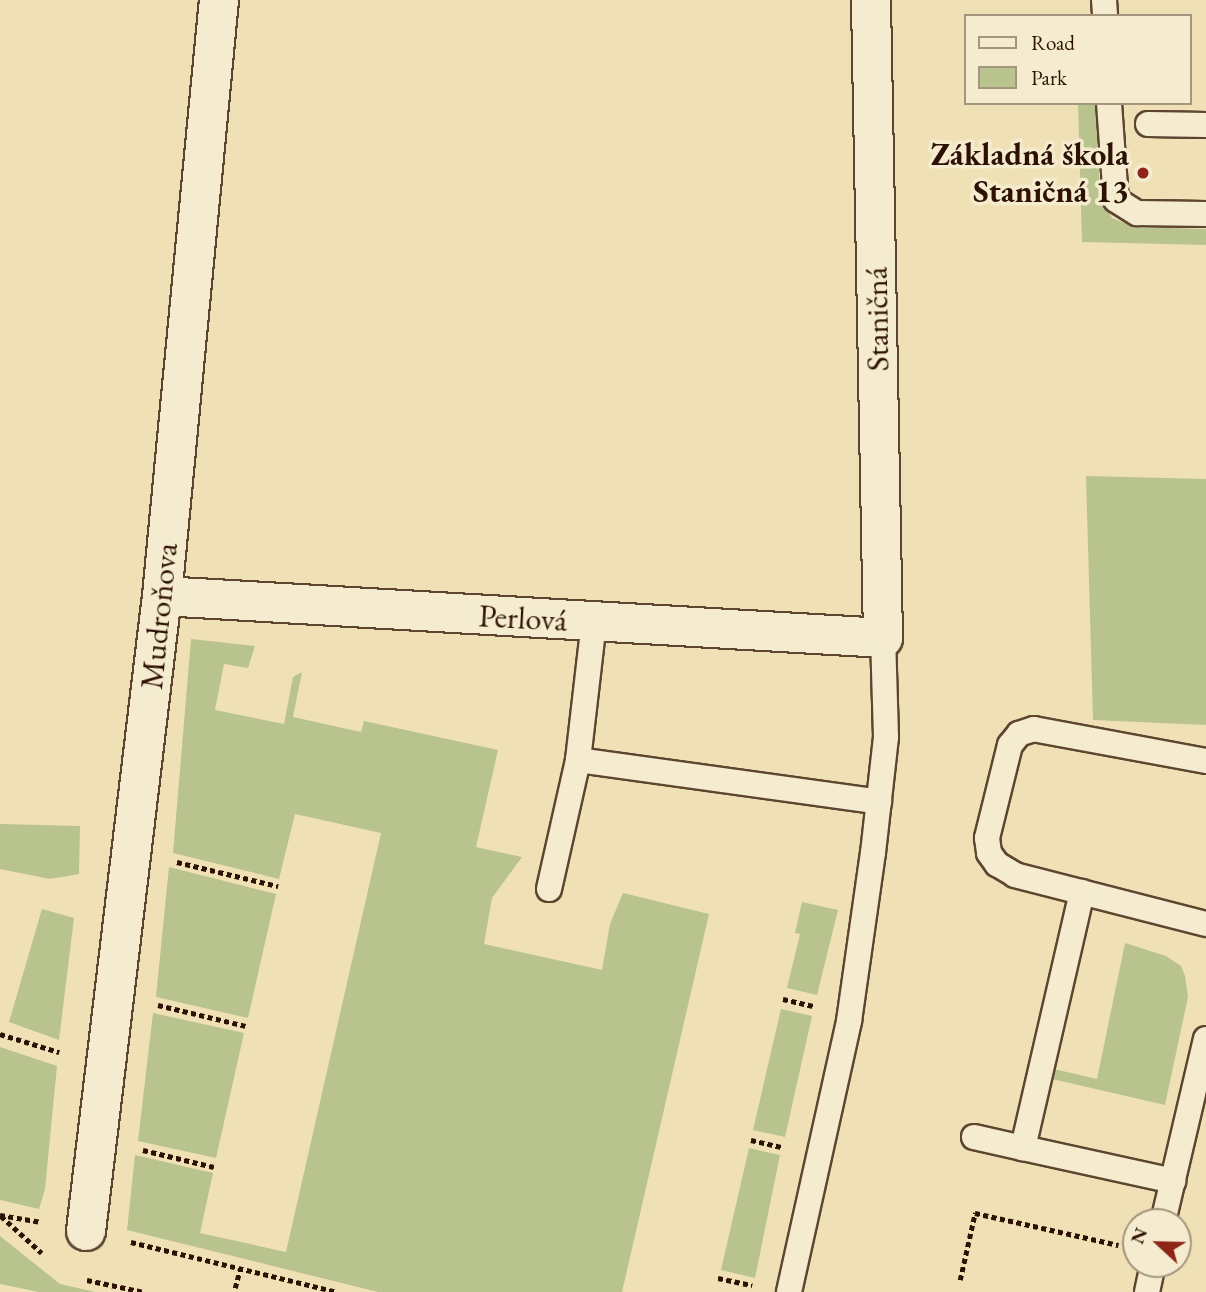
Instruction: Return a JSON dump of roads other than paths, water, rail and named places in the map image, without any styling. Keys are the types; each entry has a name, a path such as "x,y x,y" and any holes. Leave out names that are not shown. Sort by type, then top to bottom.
{"street":[{"name":"Mudroňova","path":"86,1231 162,596 219,0"},
{"name":"Staničná","path":"871,0 883,638"},
{"name":"Perlová","path":"162,596 883,638"}],"lane":[{"path":"1109,105 1116,200 1137,213 1206,214"},
{"path":"1148,124 1206,125"},
{"path":"550,889 578,760 594,622"},
{"path":"789,1292 849,1021 886,737 883,638"},
{"path":"1206,761 1034,729 1019,734 1010,746 987,838 989,853 1016,875 1206,924"},
{"path":"578,760 879,802"},
{"path":"1023,1149 1082,892"},
{"path":"1166,1208 1206,1039"},
{"path":"974,1137 1173,1181"}],"place":[{"name":"Základná škola Staničná 13","path":"1143,173"}]}
